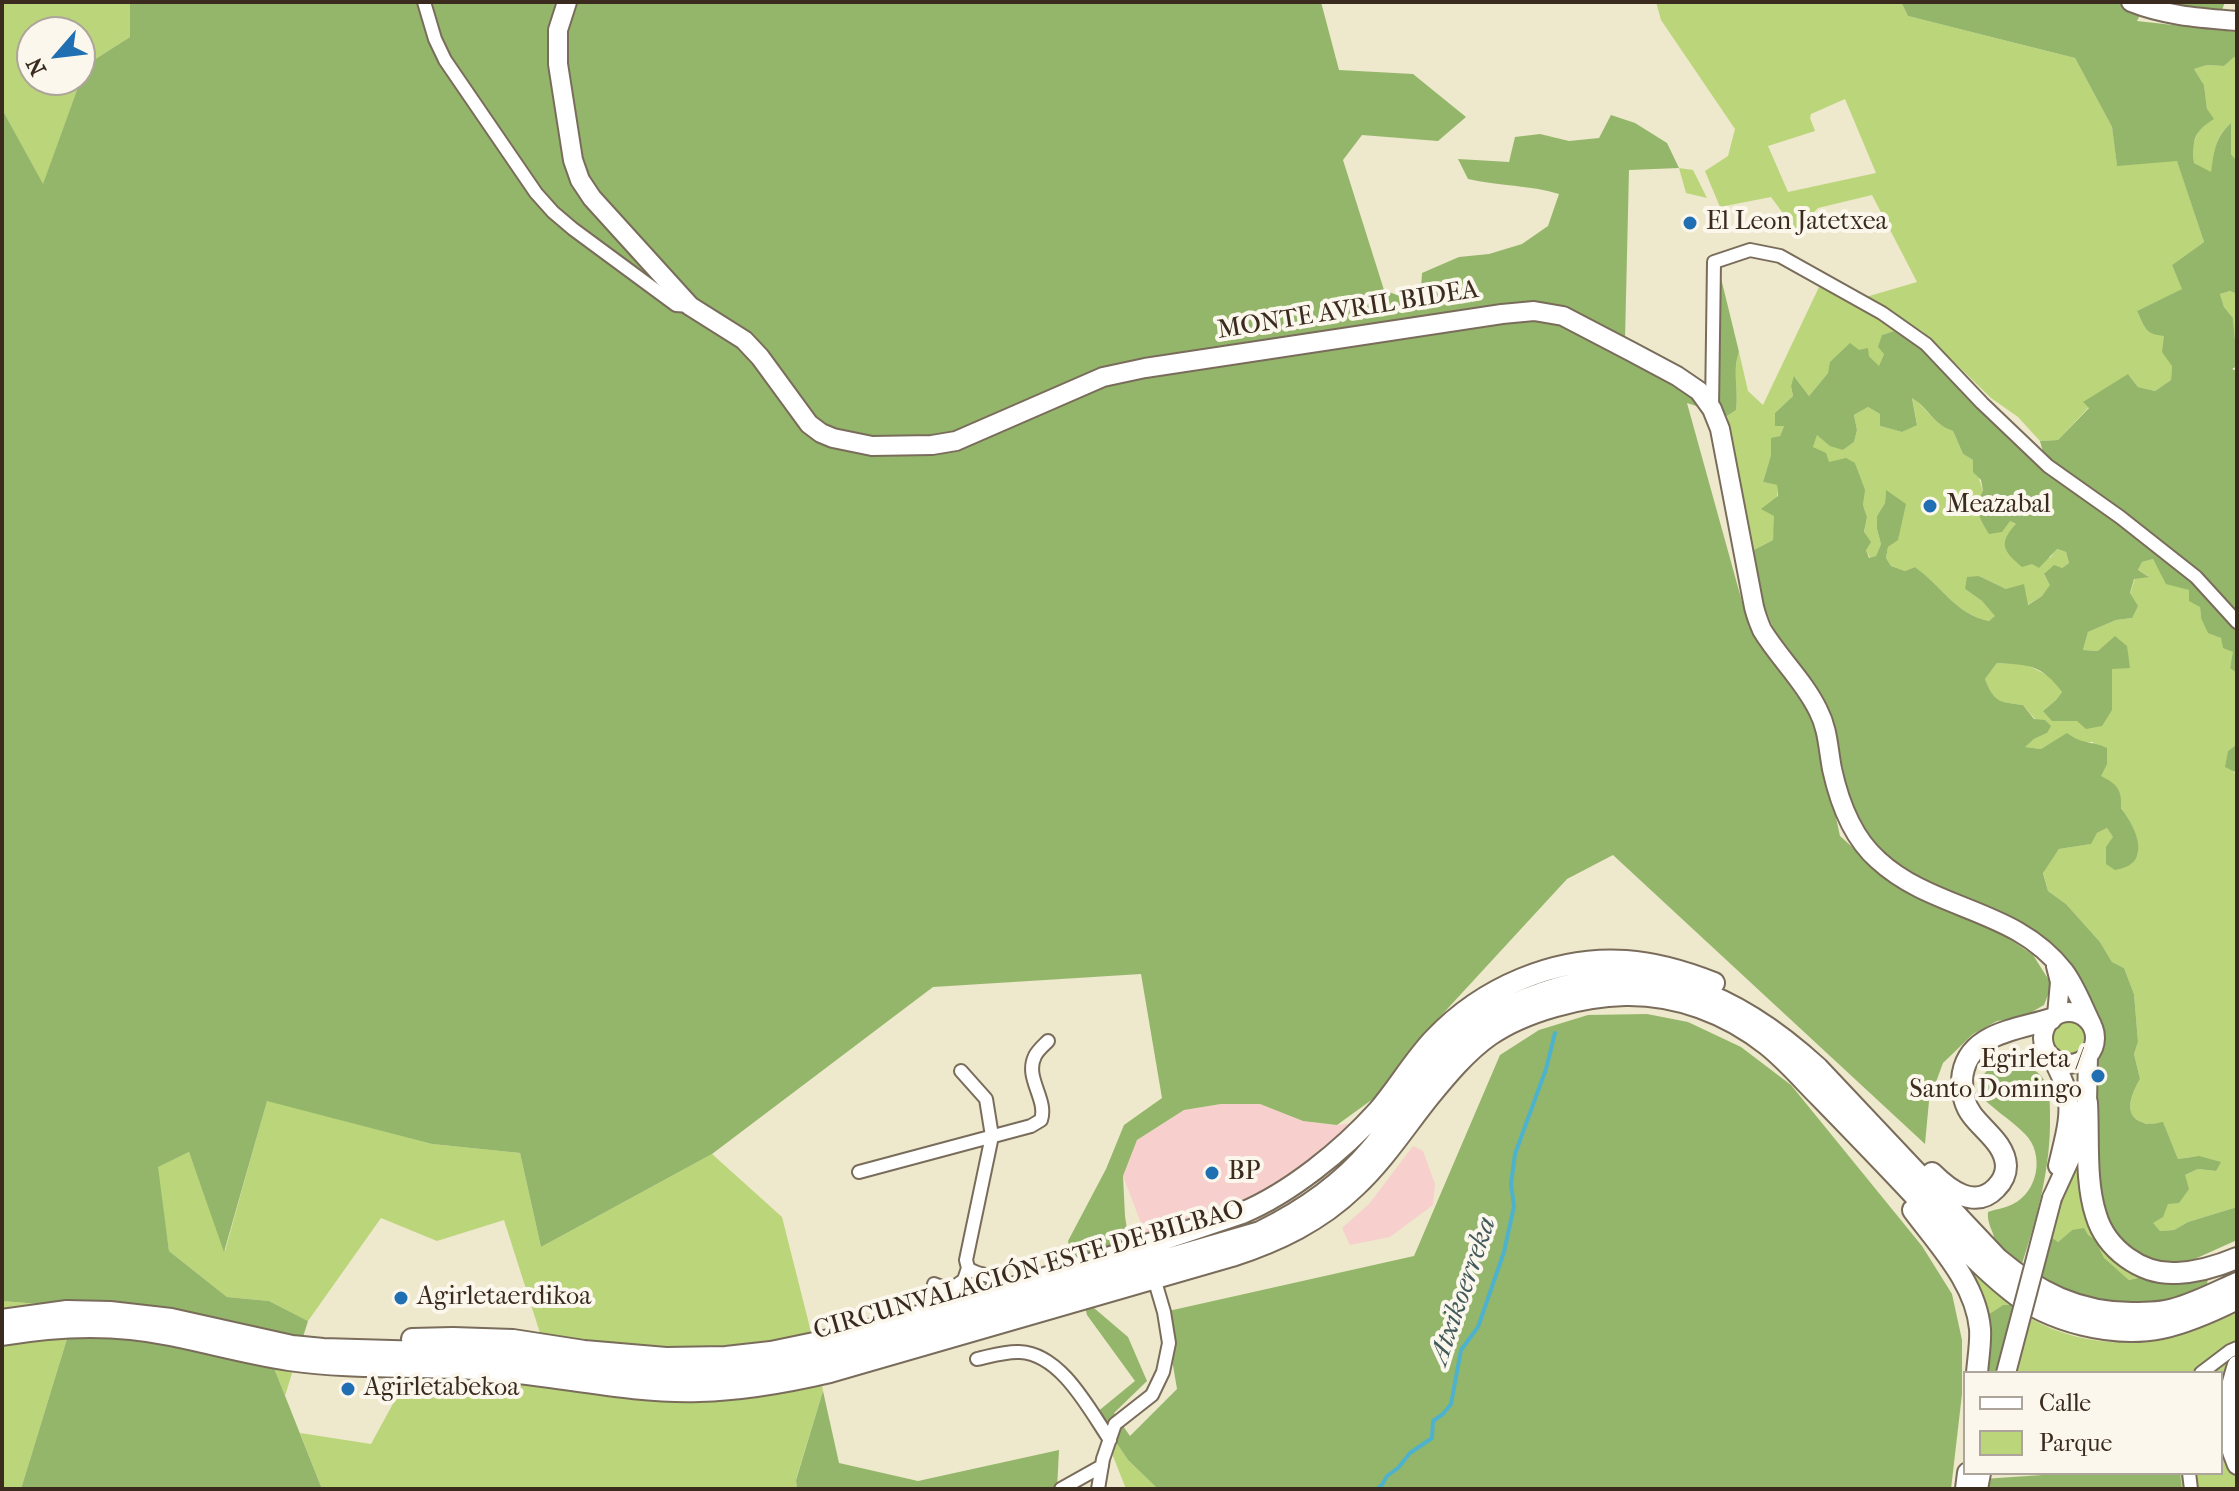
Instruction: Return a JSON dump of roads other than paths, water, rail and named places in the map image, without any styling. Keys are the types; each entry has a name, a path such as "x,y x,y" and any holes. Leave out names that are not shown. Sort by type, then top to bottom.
{"main road":[{"path":"285,1344 453,1338 513,1340 584,1351 666,1358 726,1357 771,1352 848,1336 1087,1265 1266,1203 1320,1164 1360,1129 1378,1111 1433,1040 1468,1007 1516,981 1586,962 1626,961 1681,970 1728,988 1776,1018 1796,1036 1951,1190 1971,1198 1981,1197 1992,1192 2003,1178 2006,1164 1999,1145 1971,1113 1965,1101 1962,1084 1964,1067 1977,1046 1988,1038 2054,1017"},
{"name":"CIRCUNVALACIÓN ESTE DE BILBAO","path":"2,1320 88,1311 171,1319 285,1344 345,1351 494,1354 655,1374 771,1369 888,1340 1242,1238 1281,1222 1328,1192 1347,1175 1372,1148 1430,1071 1468,1032 1509,1007 1558,988 1634,978 1688,987 1716,997 1765,1024 1792,1044 1998,1259 2047,1294 2093,1310 2146,1313 2172,1310 2237,1283"},
{"name":"CIRCUNVALACIÓN ESTE DE BILBAO","path":"2,1335 69,1326 119,1328 170,1335 268,1357 324,1364 502,1371 633,1388 698,1391 766,1385 830,1372 1253,1249 1288,1235 1319,1217 1347,1195 1462,1059 1491,1035 1541,1010 1564,1003 1623,995 1649,996 1693,1005 1728,1019 1770,1047 1982,1265 2030,1304 2092,1327 2130,1330 2160,1329 2208,1314 2237,1299"},
{"path":"1848,1100 1880,1121"},
{"path":"2087,1103 2091,1195 2096,1215 2111,1243 2124,1256 2165,1272 2193,1271 2237,1258"},
{"path":"1845,1121 1947,1255 1967,1288 1977,1312 1980,1331 1977,1371"},
{"path":"2,1310 72,1303 88,1311"}],"street":[{"path":"424,2 445,60 536,193 573,229 676,305 690,306"},
{"name":"MONTE AVRIL BIDEA","path":"567,2 558,30 558,64 573,160 580,180 592,198 690,306 744,340 809,424 833,438 872,446 932,445 956,441 1103,377 1145,368 1534,311 1563,316 1677,376 1699,391 1712,409 1720,429 1754,607 1762,629 1819,711 1826,731 1832,769 1855,831 1875,858 1896,875 1940,898 2016,929 2041,946 2071,982 2092,1025"},
{"path":"2131,2 2181,17 2237,21"},
{"path":"1712,409 1714,262 1750,250 1780,256 1882,313 1926,344 2048,466 2196,577 2237,622"},
{"path":"2053,959 2060,982 2054,1017"},
{"path":"2076,1013 2092,1025 2095,1038 2092,1051 2077,1063 2063,1064 2047,1052 2043,1039 2047,1025 2054,1017 2076,1013"},
{"path":"859,1172 1031,1126 1041,1120 1044,1112 1032,1071 1035,1055 1048,1041"},
{"path":"2052,1198 2074,1150 2087,1103 2088,1056"},
{"path":"2007,1371 2052,1198 2067,1124 2069,1101 2052,1057"},
{"path":"961,1071 986,1099 992,1136 966,1260 973,1273 994,1277 1002,1290"},
{"path":"935,1289 950,1290 964,1280 968,1268"},
{"path":"1098,1489 1115,1424 1152,1395 1163,1372 1169,1343 1154,1278"},
{"path":"2205,1369 2237,1338"},
{"path":"2205,1369 2237,1348"},
{"path":"977,1359 1018,1352 1044,1359 1066,1379 1110,1440"},
{"path":"2237,1365 2227,1396 2225,1426 2237,1465"},
{"path":"1061,1489 1102,1466"}],"waterway":[{"name":"Atxikoerreka","path":"1377,1489 1410,1453 1432,1438 1433,1421 1451,1404 1461,1350 1478,1327 1504,1252 1514,1206 1511,1184 1515,1154 1546,1069 1555,1033"}],"place":[{"name":"El Leon Jatetxea","path":"1690,223"},
{"name":"Meazabal","path":"1930,506"},
{"name":"Egirleta / Santo Domingo","path":"2098,1076"},
{"name":"BP","path":"1212,1173"},
{"name":"Agirletaerdikoa","path":"401,1298"},
{"name":"Agirletabekoa","path":"348,1389"}]}
